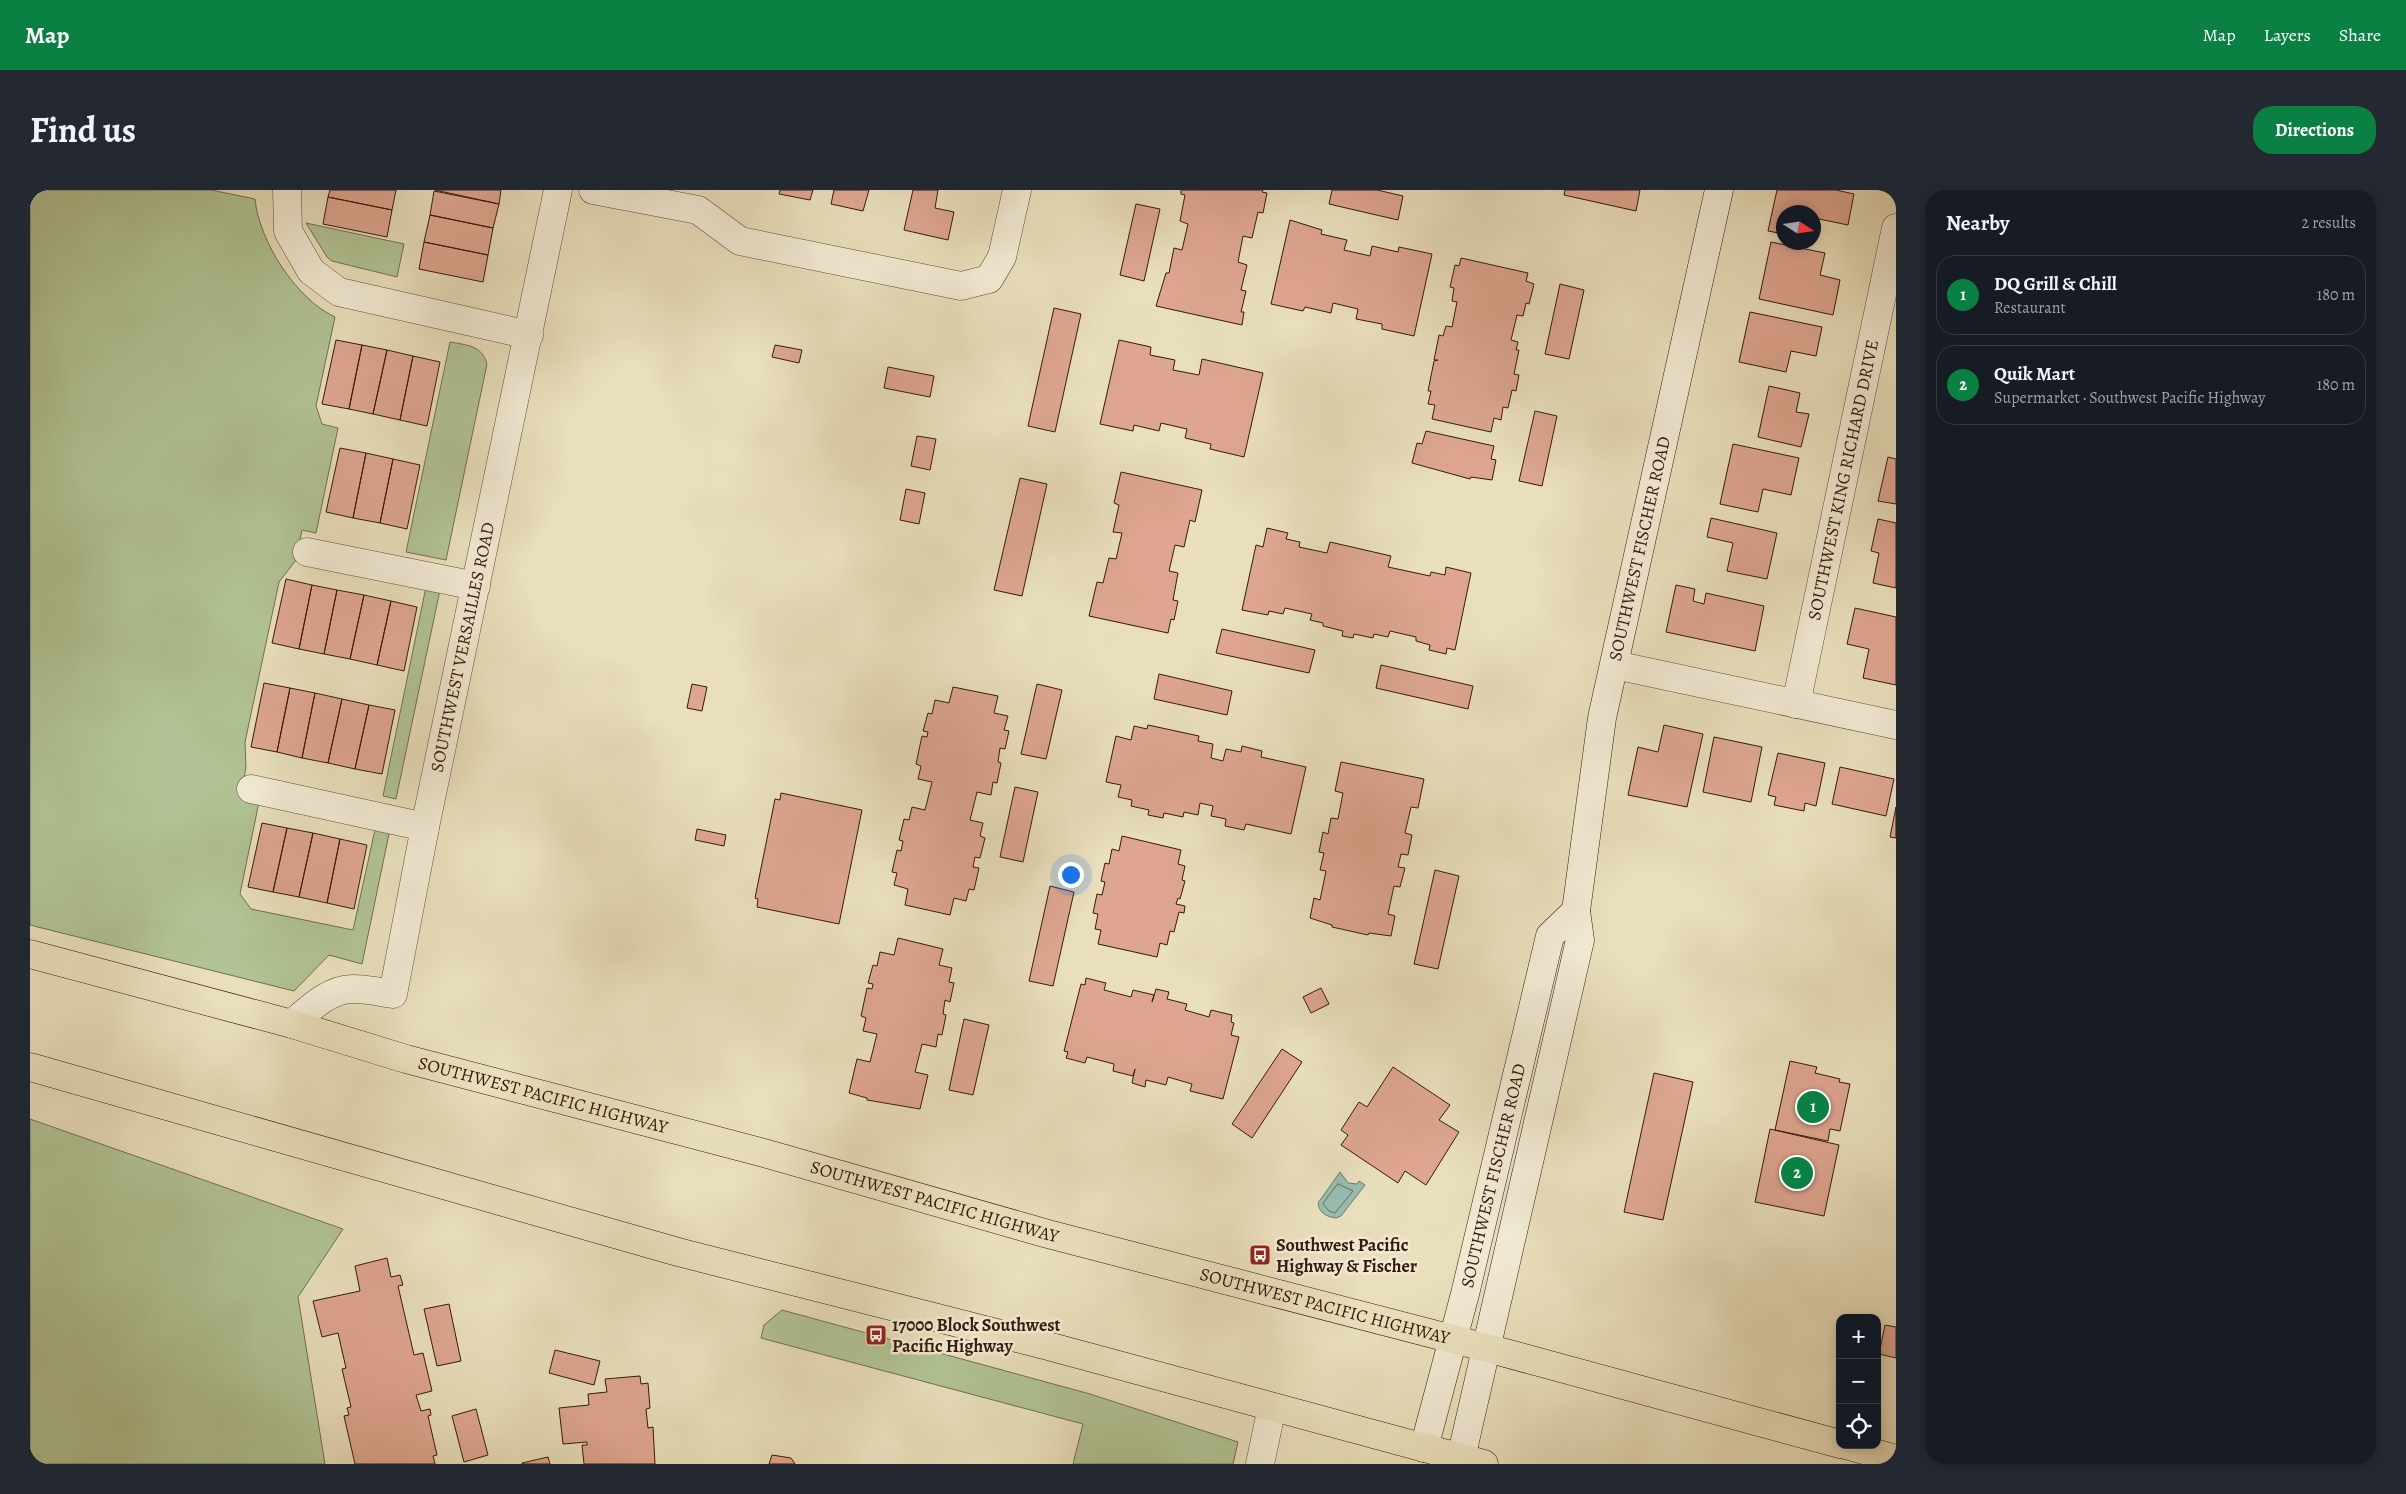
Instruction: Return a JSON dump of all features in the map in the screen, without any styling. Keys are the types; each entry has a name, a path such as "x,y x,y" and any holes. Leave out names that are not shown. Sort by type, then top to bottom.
{"highway":[{"name":"SOUTHWEST PACIFIC HIGHWAY","path":"30,954 292,1024 406,1059 764,1153 1048,1234 1487,1348 1836,1443"},
{"path":"30,1067 678,1252 1048,1346 1473,1461"},
{"path":"1860,1449 1896,1459"}],"street":[{"path":"287,190 288,231 311,271 339,292 529,335"},
{"name":"SOUTHWEST VERSAILLES ROAD","path":"292,1024 319,1002 337,992 352,989 393,994 425,826 558,190"},
{"path":"593,190 698,210 740,241 961,286 988,279 1002,258 1017,190"},
{"name":"SOUTHWEST FISCHER ROAD","path":"1473,1461 1487,1348 1580,940 1576,911 1602,718 1718,190"},
{"name":"SOUTHWEST KING RICHARD DRIVE","path":"1796,704 1896,228"},
{"path":"307,552 476,586"},
{"path":"1615,665 1896,725"},
{"path":"251,790 425,826"},
{"name":"SOUTHWEST FISCHER ROAD","path":"1424,1448 1453,1339 1550,936 1576,911"},
{"path":"1260,1464 1272,1407"}],"shaded area":[{"path":"30,190 211,190 255,199 264,233 282,267 307,297 335,317 316,406 322,424 338,428 316,533 302,530 296,560 279,582 245,742 246,768 240,797 259,802 240,894 251,909 353,930 376,825 390,829 362,964 329,955 294,991 30,925"},
{"path":"306,223 404,244 397,277 332,261 327,257"},
{"path":"450,342 477,349 485,358 487,364 446,560 406,552"},
{"path":"426,587 440,590 396,799 383,796"},
{"path":"30,1119 343,1229 298,1297 325,1464 30,1464"},
{"path":"782,1310 1090,1394 1238,1442 1233,1464 1073,1464 1083,1424 761,1338 764,1325"}],"water":[{"path":"1340,1172 1348,1183 1357,1184 1359,1181 1365,1185 1341,1216 1336,1218 1324,1214 1318,1203"}],"building":[{"path":"330,190 396,190 392,210 328,197"},
{"path":"435,190 501,190 499,204"},
{"path":"780,190 813,190 810,200 779,194"},
{"path":"834,190 869,190 863,211 831,204"},
{"path":"913,190 938,190 935,208 954,212 948,240 904,230"},
{"path":"1181,190 1263,190 1262,192 1267,193 1263,213 1258,212 1252,238 1243,236 1238,262 1247,265 1241,290 1246,291 1241,312 1244,312 1242,325 1156,306 1166,273 1169,273 1174,248 1182,250 1188,224 1180,221 1185,195 1181,194"},
{"path":"1332,190 1377,190 1403,196 1398,220 1329,204"},
{"path":"1565,190 1640,190 1636,211 1564,195"},
{"path":"1777,190 1836,190 1854,194 1848,225 1821,219 1821,205 1776,205 1776,232 1768,231"},
{"path":"434,191 499,204 493,228 430,215"},
{"path":"328,197 392,210 387,237 323,224"},
{"path":"1136,204 1160,209 1144,281 1120,275"},
{"path":"430,215 493,228 488,255 424,242"},
{"path":"1290,220 1322,230 1321,234 1347,240 1344,250 1370,256 1372,246 1398,252 1399,247 1432,254 1414,336 1382,329 1382,324 1356,319 1358,309 1333,303 1331,313 1305,307 1303,311 1271,304"},
{"path":"424,242 488,255 483,282 419,269"},
{"path":"1771,242 1776,243 1776,250 1810,250 1825,253 1820,275 1840,280 1833,315 1759,299"},
{"path":"1461,258 1528,273 1526,281 1534,284 1529,304 1526,303 1523,316 1517,315 1511,340 1518,342 1516,350 1519,350 1514,374 1519,375 1516,391 1512,390 1508,408 1503,407 1501,420 1494,418 1491,432 1432,419 1435,405 1428,404 1431,391 1428,391 1434,361 1438,360 1434,360 1439,335 1443,336 1446,326 1452,327 1457,302 1452,301 1454,288 1450,287 1455,265 1459,266"},
{"path":"1560,284 1584,290 1569,359 1545,354"},
{"path":"1054,308 1081,314 1055,432 1028,426"},
{"path":"1750,312 1822,327 1816,356 1791,351 1786,372 1739,362"},
{"path":"336,340 362,345 349,409 322,404"},
{"path":"1119,340 1151,347 1150,355 1175,360 1173,370 1199,375 1202,359 1263,373 1244,457 1210,449 1211,444 1185,438 1187,429 1161,423 1159,431 1134,425 1133,431 1100,424"},
{"path":"362,345 387,350 373,414 349,409"},
{"path":"775,345 802,350 799,363 772,357"},
{"path":"387,350 413,356 400,420 373,414"},
{"path":"413,356 440,362 427,426 400,420"},
{"path":"888,367 934,376 930,397 884,388"},
{"path":"1769,386 1800,393 1796,412 1809,414 1801,447 1758,437"},
{"path":"1535,411 1557,416 1542,486 1519,481"},
{"path":"1426,431 1494,446 1491,459 1496,460 1492,480 1471,477 1470,479 1412,463 1417,443 1422,444"},
{"path":"917,436 936,439 930,470 911,466"},
{"path":"1733,444 1799,458 1791,495 1763,489 1758,512 1720,504"},
{"path":"340,448 366,453 353,518 326,512"},
{"path":"366,453 393,459 380,523 353,518"},
{"path":"1888,457 1896,459 1896,504 1878,501"},
{"path":"393,459 420,465 407,529 380,523"},
{"path":"1121,472 1202,490 1195,522 1190,520 1184,547 1175,545 1169,571 1178,573 1173,600 1178,601 1174,620 1171,619 1168,633 1089,616 1097,582 1103,583 1109,558 1116,559 1122,533 1113,532 1119,505 1114,503"},
{"path":"1020,478 1047,484 1022,596 994,590"},
{"path":"906,489 925,493 919,524 900,520"},
{"path":"1711,518 1777,533 1767,579 1727,571 1733,543 1707,537"},
{"path":"1878,519 1896,523 1896,588 1873,583 1879,553 1871,551"},
{"path":"1267,528 1288,533 1286,539 1300,542 1299,547 1327,553 1330,542 1391,556 1388,567 1430,576 1431,572 1445,575 1446,567 1471,573 1455,650 1447,648 1446,654 1429,650 1430,645 1416,641 1416,637 1390,631 1388,637 1374,634 1373,638 1354,634 1353,638 1342,636 1343,631 1323,626 1323,623 1310,620 1312,614 1285,608 1283,614 1269,611 1268,615 1242,610 1256,545 1263,547"},
{"path":"286,579 312,585 299,649 272,643"},
{"path":"312,585 337,590 324,654 299,649"},
{"path":"1676,585 1695,589 1693,601 1704,604 1706,593 1764,606 1755,651 1666,632"},
{"path":"337,590 364,595 350,659 324,654"},
{"path":"364,595 391,601 377,665 350,659"},
{"path":"391,601 417,607 404,671 377,665"},
{"path":"1855,608 1896,617 1896,685 1863,678 1869,649 1847,644"},
{"path":"1222,629 1315,650 1309,673 1216,653"},
{"path":"1381,665 1473,686 1468,709 1376,688"},
{"path":"1159,674 1232,691 1227,715 1154,699"},
{"path":"264,683 290,688 277,752 251,747"},
{"path":"692,684 707,687 702,711 687,708"},
{"path":"1037,684 1062,690 1046,759 1021,754"},
{"path":"953,687 998,696 994,713 1008,716 1004,730 1009,731 1005,749 1000,748 998,762 1001,763 997,783 993,782 991,795 977,792 970,820 983,823 980,836 985,838 980,858 975,857 973,867 979,868 974,890 969,889 966,901 954,898 950,915 905,905 908,889 894,885 897,873 892,872 897,850 901,851 903,841 899,840 904,819 909,820 912,807 925,810 932,782 918,779 921,766 916,764 922,736 927,737 928,732 923,731 928,713 932,714 935,700 949,703"},
{"path":"290,688 315,693 302,758 277,752"},
{"path":"315,693 342,699 328,763 302,758"},
{"path":"342,699 369,705 355,769 328,763"},
{"path":"369,705 395,710 382,774 355,769"},
{"path":"1148,725 1199,736 1198,741 1213,744 1211,758 1223,761 1226,749 1241,752 1242,746 1262,751 1261,757 1306,767 1291,834 1246,824 1244,830 1225,826 1226,819 1211,816 1213,806 1200,803 1198,815 1184,812 1183,817 1164,813 1163,818 1148,815 1149,810 1131,806 1132,800 1118,797 1121,785 1106,782 1116,736 1131,740 1134,726 1147,729"},
{"path":"1664,725 1703,734 1687,807 1628,795 1638,747 1658,752"},
{"path":"1714,737 1762,747 1751,802 1703,792"},
{"path":"1778,753 1825,763 1816,806 1805,803 1804,811 1774,805 1776,797 1768,795"},
{"path":"1341,762 1424,779 1418,808 1411,807 1405,833 1412,835 1408,855 1401,854 1398,867 1405,868 1400,887 1394,886 1388,914 1395,916 1391,936 1369,933 1368,935 1332,927 1332,925 1310,918 1314,898 1320,900 1326,871 1320,870 1324,853 1319,852 1323,832 1328,834 1331,818 1338,819 1343,793 1335,791"},
{"path":"1840,767 1894,779 1886,816 1832,804"},
{"path":"1015,787 1038,792 1023,862 1000,857"},
{"path":"781,793 862,810 839,924 757,907 758,899 755,898 775,799 780,800"},
{"path":"1896,807 1896,838 1890,837"},
{"path":"262,823 287,828 273,892 248,887"},
{"path":"287,828 313,833 299,897 273,892"},
{"path":"697,829 726,835 724,846 695,840"},
{"path":"313,833 340,839 327,903 299,897"},
{"path":"1122,836 1181,850 1178,864 1185,866 1182,880 1185,881 1180,899 1178,898 1176,904 1185,906 1184,913 1179,912 1174,932 1170,931 1167,945 1160,943 1157,957 1098,944 1101,930 1095,929 1098,914 1093,913 1097,894 1102,895 1105,882 1101,881 1105,863 1109,864 1112,849 1119,851"},
{"path":"340,839 367,845 354,909 327,903"},
{"path":"1435,870 1459,876 1438,969 1414,964"},
{"path":"1050,886 1074,892 1053,986 1029,981"},
{"path":"898,938 943,949 939,965 952,968 949,982 954,983 950,1002 945,1000 943,1014 946,1015 942,1035 938,1034 936,1047 922,1044 915,1072 928,1075 920,1109 867,1100 867,1098 849,1093 857,1059 870,1062 877,1034 863,1031 866,1018 861,1016 867,988 872,989 873,984 868,983 873,965 877,966 880,952 894,955"},
{"path":"1086,978 1106,983 1104,990 1131,997 1133,990 1154,995 1152,1002 1156,989 1169,992 1167,999 1187,1004 1185,1010 1209,1017 1211,1010 1232,1015 1231,1022 1234,1023 1231,1035 1239,1037 1223,1099 1190,1091 1192,1084 1168,1077 1166,1085 1146,1080 1145,1087 1132,1083 1135,1069 1133,1076 1113,1071 1114,1064 1087,1057 1085,1063 1066,1058 1068,1052 1064,1051 1081,984 1085,985"},
{"path":"1321,988 1329,1004 1311,1013 1303,997"},
{"path":"964,1019 989,1025 973,1095 949,1090"},
{"path":"1282,1049 1302,1062 1252,1138 1232,1124"},
{"path":"1790,1061 1817,1067 1815,1073 1840,1079 1839,1082 1850,1084 1840,1131 1830,1129 1828,1141 1775,1130"},
{"path":"1393,1067 1450,1105 1439,1120 1459,1132 1426,1185 1405,1171 1398,1183 1341,1145 1348,1135 1341,1130 1359,1102 1367,1107"},
{"path":"1654,1073 1693,1082 1663,1220 1624,1212"},
{"path":"1770,1129 1839,1145 1824,1216 1755,1202"},
{"path":"387,1258 391,1277 400,1275 403,1285 398,1286 414,1355 423,1353 432,1391 416,1395 421,1411 430,1409 431,1415 428,1416 437,1455 433,1456 435,1464 355,1464 344,1416 349,1415 347,1408 351,1407 342,1369 346,1368 338,1333 322,1337 313,1301 360,1291 355,1266"},
{"path":"449,1304 461,1361 437,1366 424,1309"},
{"path":"1885,1325 1896,1327 1896,1358 1881,1354"},
{"path":"555,1350 600,1361 594,1385 549,1373"},
{"path":"640,1376 641,1384 648,1383 650,1408 646,1409 648,1428 653,1427 655,1464 584,1464 582,1445 587,1445 587,1442 563,1444 559,1408 589,1405 588,1394 607,1392 605,1379"},
{"path":"476,1409 488,1455 464,1462 452,1416"},
{"path":"772,1455 791,1458 795,1464 769,1464"},
{"path":"548,1457 550,1464 522,1464 522,1463"}],"place":[{"name":"DQ Grill & Chill","path":"1813,1107"},
{"name":"Quik Mart","path":"1797,1173"},
{"name":"Southwest Pacific Highway & Fischer","path":"1260,1255"},
{"name":"17000 Block Southwest Pacific Highway","path":"876,1335"}]}
